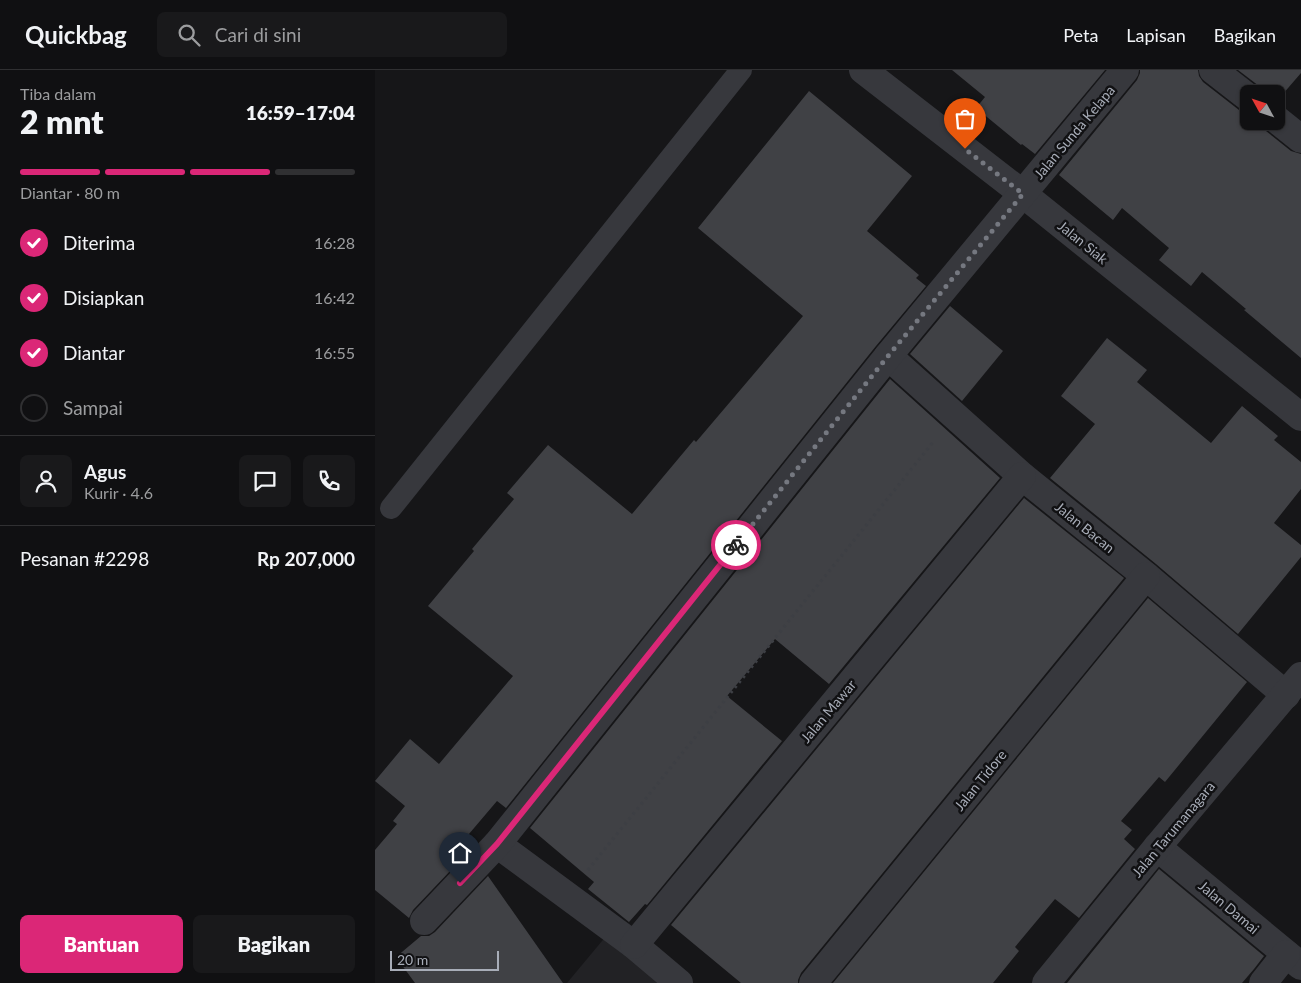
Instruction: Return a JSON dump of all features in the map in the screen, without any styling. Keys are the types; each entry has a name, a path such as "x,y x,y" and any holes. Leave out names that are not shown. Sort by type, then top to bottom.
{"street":[{"name":"Jalan Siak","path":"863,70 1023,194 1301,416"},
{"name":"Jalan Sunda Kelapa","path":"424,921 497,844 888,356 1125,70"},
{"path":"1213,70 1240,91"},
{"name":"Jalan Bacan","path":"888,356 1022,476 1146,576 1294,686"},
{"name":"Jalan Mawar","path":"634,945 1022,476"},
{"name":"Jalan Tidore","path":"813,983 1146,576"},
{"name":"Jalan Tarumanagara","path":"1046,983 1157,847 1294,686"},
{"path":"497,844 634,945 679,983"},
{"name":"Jalan Damai","path":"1157,847 1294,960"},
{"path":"1263,983 1294,960"}],"lane":[{"path":"391,508 741,70"}],"path":[{"path":"567,896 955,416"}],"shaded area":[{"path":"607,935 671,983 567,983"}],"building":[{"path":"952,70 1105,70 1035,154 1021,145 976,108 985,97"},
{"path":"1140,70 1198,70 1203,82 1240,110 1240,130 1265,130 1291,151 1301,154 1301,358 1202,272 1191,286 1159,260 1169,248 1122,208 1113,220 1059,175 1137,80"},
{"path":"1238,70 1301,70 1301,73 1285,92 1285,85 1258,85"},
{"path":"809,91 912,176 867,231 919,275 916,278 926,286 506,808 497,801 463,841 470,850 413,910 409,918 375,890 375,850 397,824 393,821 405,806 375,781 410,739 439,764 513,676 428,606 514,499 507,493 548,445 632,514 803,316 698,228"},
{"path":"950,306 1003,351 962,401 910,354"},
{"path":"1107,338 1147,370 1137,382 1211,443 1242,406 1278,436 1274,440 1301,462 1301,489 1274,523 1301,545 1301,557 1238,634 1156,564 1050,478 1095,424 1061,396"},
{"path":"890,379 1000,478 829,684 775,639 727,696 782,741 647,905 645,904 629,922 588,889 594,882 530,828"},
{"path":"1024,498 1124,578 801,973 798,983 741,983 671,925"},
{"path":"1148,598 1247,682 1165,782 1159,777 1121,821 1132,830 1124,839 1135,849 1079,918 1055,899 1015,947 1019,951 993,983 833,983"},
{"path":"1159,869 1264,956 1254,969 1242,983 1067,983"},
{"path":"488,876 563,983 415,983 396,957 421,936 429,936 435,932"}],"way so far":[{"path":"736,545 888,356 1023,194 965,149"}],"route":[{"path":"460,883 497,844 736,545"}]}
